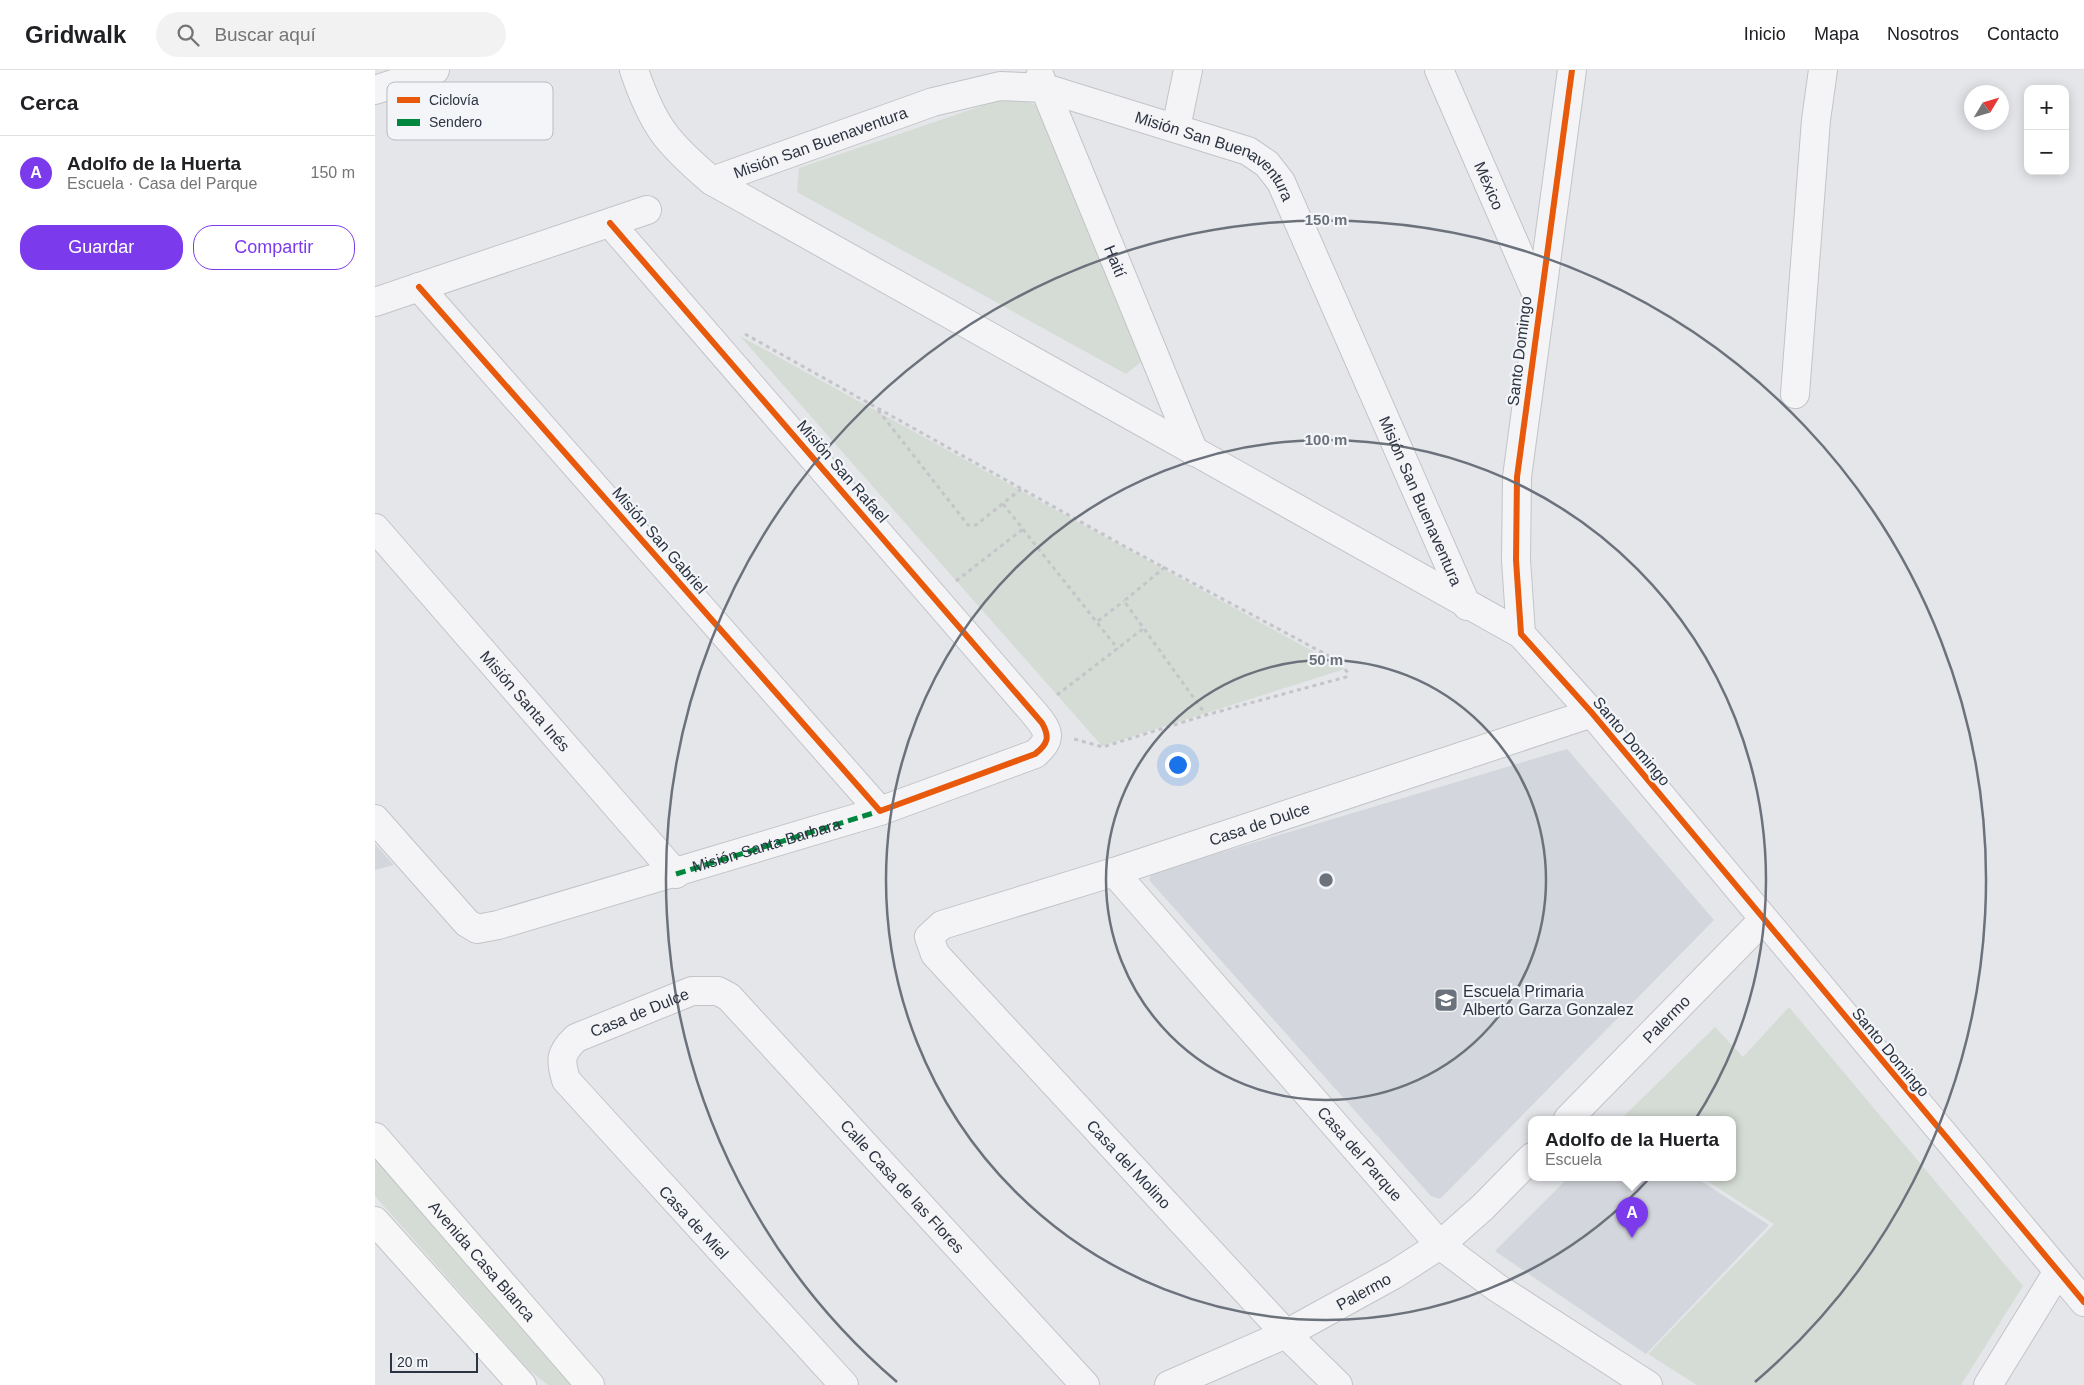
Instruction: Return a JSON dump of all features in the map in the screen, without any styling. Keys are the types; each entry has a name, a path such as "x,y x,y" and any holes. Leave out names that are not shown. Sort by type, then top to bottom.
{"street":[{"path":"634,70 643,97 657,126 676,150 712,180 1467,606 1521,634"},
{"path":"1176,128 1187,70"},
{"name":"México","path":"1439,70 1540,302"},
{"name":"Santo Domingo","path":"1571,70 1517,478 1516,560 1521,634 1592,713 2057,1273 2084,1302"},
{"path":"1795,394 1816,120 1823,70"},
{"path":"397,82 424,72"},
{"name":"Misión San Buenaventura","path":"712,180 933,102 1000,86 1041,79 1176,128 1248,151 1267,164 1281,182 1467,606"},
{"name":"Haití","path":"1041,79 1194,452"},
{"path":"375,90 387,86"},
{"path":"375,302 647,210"},
{"name":"Misión San Rafael","path":"610,223 935,598 1043,729"},
{"name":"Misión San Gabriel","path":"419,287 880,811"},
{"name":"Misión Santa Inés","path":"375,528 676,874"},
{"name":"Casa de Dulce","path":"929,937 942,925 1113,872 1592,713"},
{"name":"Misión Santa Barbara","path":"375,819 467,923 477,929 499,925 676,874 880,811 1035,754 1043,729"},
{"name":"Casa del Parque","path":"1113,872 1439,1245 1496,1288 1648,1385"},
{"name":"Palermo","path":"1572,1116 1763,920"},
{"name":"Casa del Molino","path":"929,937 935,954 1286,1334 1338,1385"},
{"name":"Casa de Dulce","path":"564,1050 576,1038 692,991 718,991"},
{"name":"Calle Casa de las Flores","path":"718,991 739,1006 1085,1385"},
{"name":"Casa de Miel","path":"564,1050 562,1066 566,1080 578,1096 845,1385"},
{"name":"Avenida Casa Blanca","path":"375,1136 590,1385"},
{"name":"Palermo","path":"1169,1385 1286,1334 1395,1274 1439,1245 1483,1207 1528,1161"},
{"path":"375,1221 522,1385"},
{"path":"1988,1385 2057,1273"}],"path":[{"path":"717,346 734,333 746,334 1021,489 1327,655 1340,663 1348,673 1346,677 1206,715 1103,747 1043,729 1118,649 1144,628"},
{"path":"877,408 967,525 976,525 1021,489"},
{"path":"1003,504 1118,649"},
{"path":"935,598 1023,529"},
{"path":"1097,622 1165,567"},
{"path":"1124,601 1206,715"}],"shaded area":[{"path":"1014,95 1040,107 1146,358 1126,374 797,192 799,168"},
{"path":"740,336 1345,669 1102,746"},
{"name":"Escuela Primaria Alberto Garza Gonzalez","path":"1567,749 1714,920 1440,1199 1431,1196 1149,880 1152,873"},
{"path":"375,844 394,865 375,870"},
{"path":"1789,1007 2023,1286 1961,1385 1697,1385 1648,1354 1774,1224 1707,1181 1736,1181 1736,1116 1624,1116 1715,1027 1743,1057"},
{"path":"375,1156 577,1385 548,1385 528,1369 375,1196"},
{"path":"1565,1181 1701,1181 1769,1225 1646,1354 1495,1251"}],"marked path":[{"path":"676,874 880,811"}],"cycle path":[{"path":"1572,70 1517,477 1516,560 1521,634 1592,713 2084,1302"},
{"path":"419,287 880,811 1035,754 1043,747 1047,736 1042,723 610,223"}],"place":[{"name":"Escuela Primaria Alberto Garza Gonzalez","path":"1446,1000"},
{"name":"Adolfo de la Huerta","path":"1632,1238"}]}
